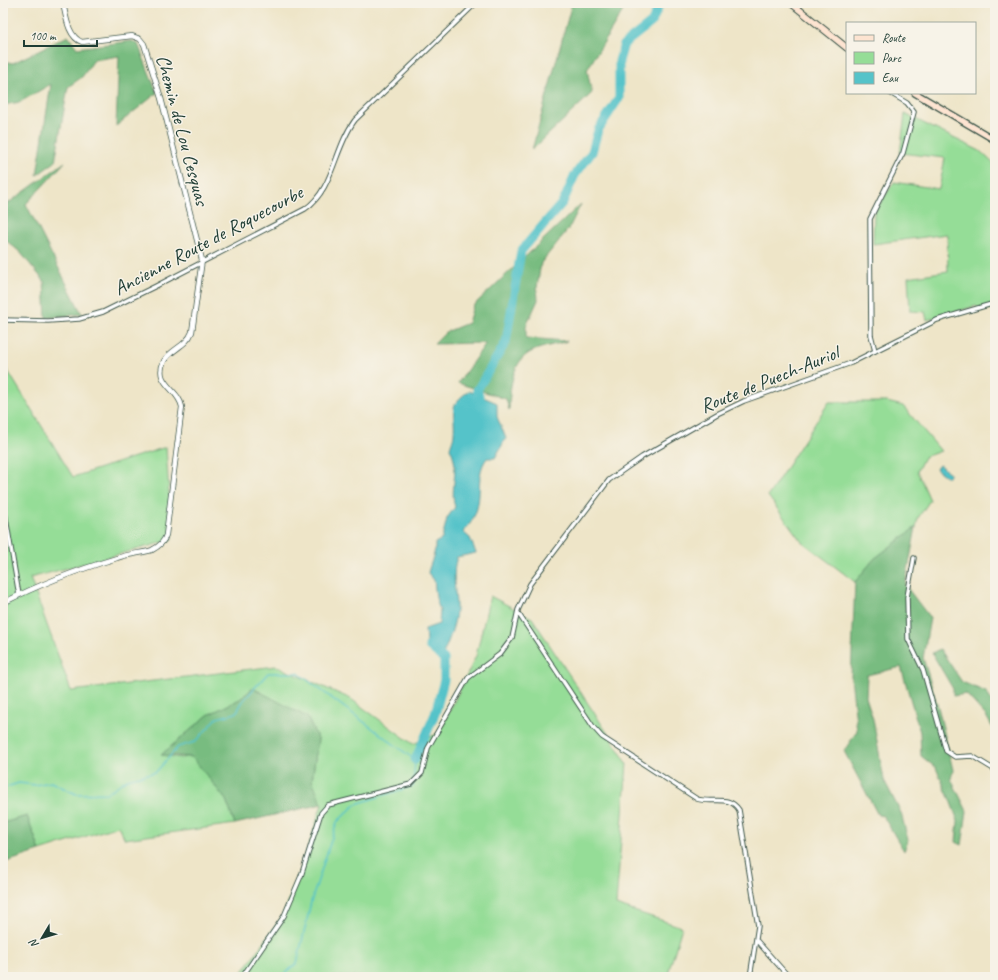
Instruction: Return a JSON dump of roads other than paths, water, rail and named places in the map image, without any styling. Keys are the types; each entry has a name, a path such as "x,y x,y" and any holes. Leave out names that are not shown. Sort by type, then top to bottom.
{"main road":[{"path":"791,3 846,47"},
{"path":"917,94 995,140"}],"street":[{"name":"Chemin de Lou Cesquas","path":"63,3 72,35 76,40 82,42 132,36 140,39 144,44 161,98 202,263"},
{"name":"Ancienne Route de Roquecourbe","path":"3,320 48,321 87,317 119,305 311,205 324,189 341,144 355,120 476,3"},
{"path":"876,351 871,335 870,220 903,153 914,112 907,103 892,94"},
{"path":"3,603 67,573 131,553 150,551 164,541 182,407 178,396 163,380 162,369 168,357 187,342 192,332 202,263"},
{"name":"Route de Puech-Auriol","path":"242,977 284,916 301,876 321,812 328,806 413,783 422,773 428,748 468,678 500,654 512,638 517,612 530,584 609,480 642,456 717,414 744,401 821,375 876,351 942,318 995,303"},
{"path":"3,501 19,595"},
{"path":"914,558 907,597 908,639 923,670 935,708 944,746 946,751 955,757 972,756 995,770"},
{"path":"517,612 594,728 602,737 697,798 709,801 725,799 733,802 737,806 741,817 758,926 757,942 750,977"},
{"path":"757,942 789,977"}],"water":[{"path":"469,391 497,403 497,417 506,438 495,458 487,458 482,466 476,512 471,522 463,532 470,538 476,553 457,557 454,574 456,610 454,622 444,652 434,654 426,642 425,629 439,624 440,611 436,598 434,580 428,573 434,555 435,543 442,539 447,518 455,507 453,493 455,463 450,448 454,435 454,410 457,401"},
{"path":"939,465 950,473 947,477 936,469"}],"waterway":[{"path":"483,406 477,390 506,342 521,251 563,202 575,175 592,152 598,130 619,98 619,61 624,44 652,22 660,3"},
{"path":"415,760 435,714 444,680 444,659 429,646"},
{"path":"3,788 19,783 35,785 51,782 76,794 107,793 127,779 156,772 178,747 195,742 217,718 236,713 243,701 268,673 298,673 415,760 413,786 356,804 337,822 311,902 297,963 281,977"}]}
